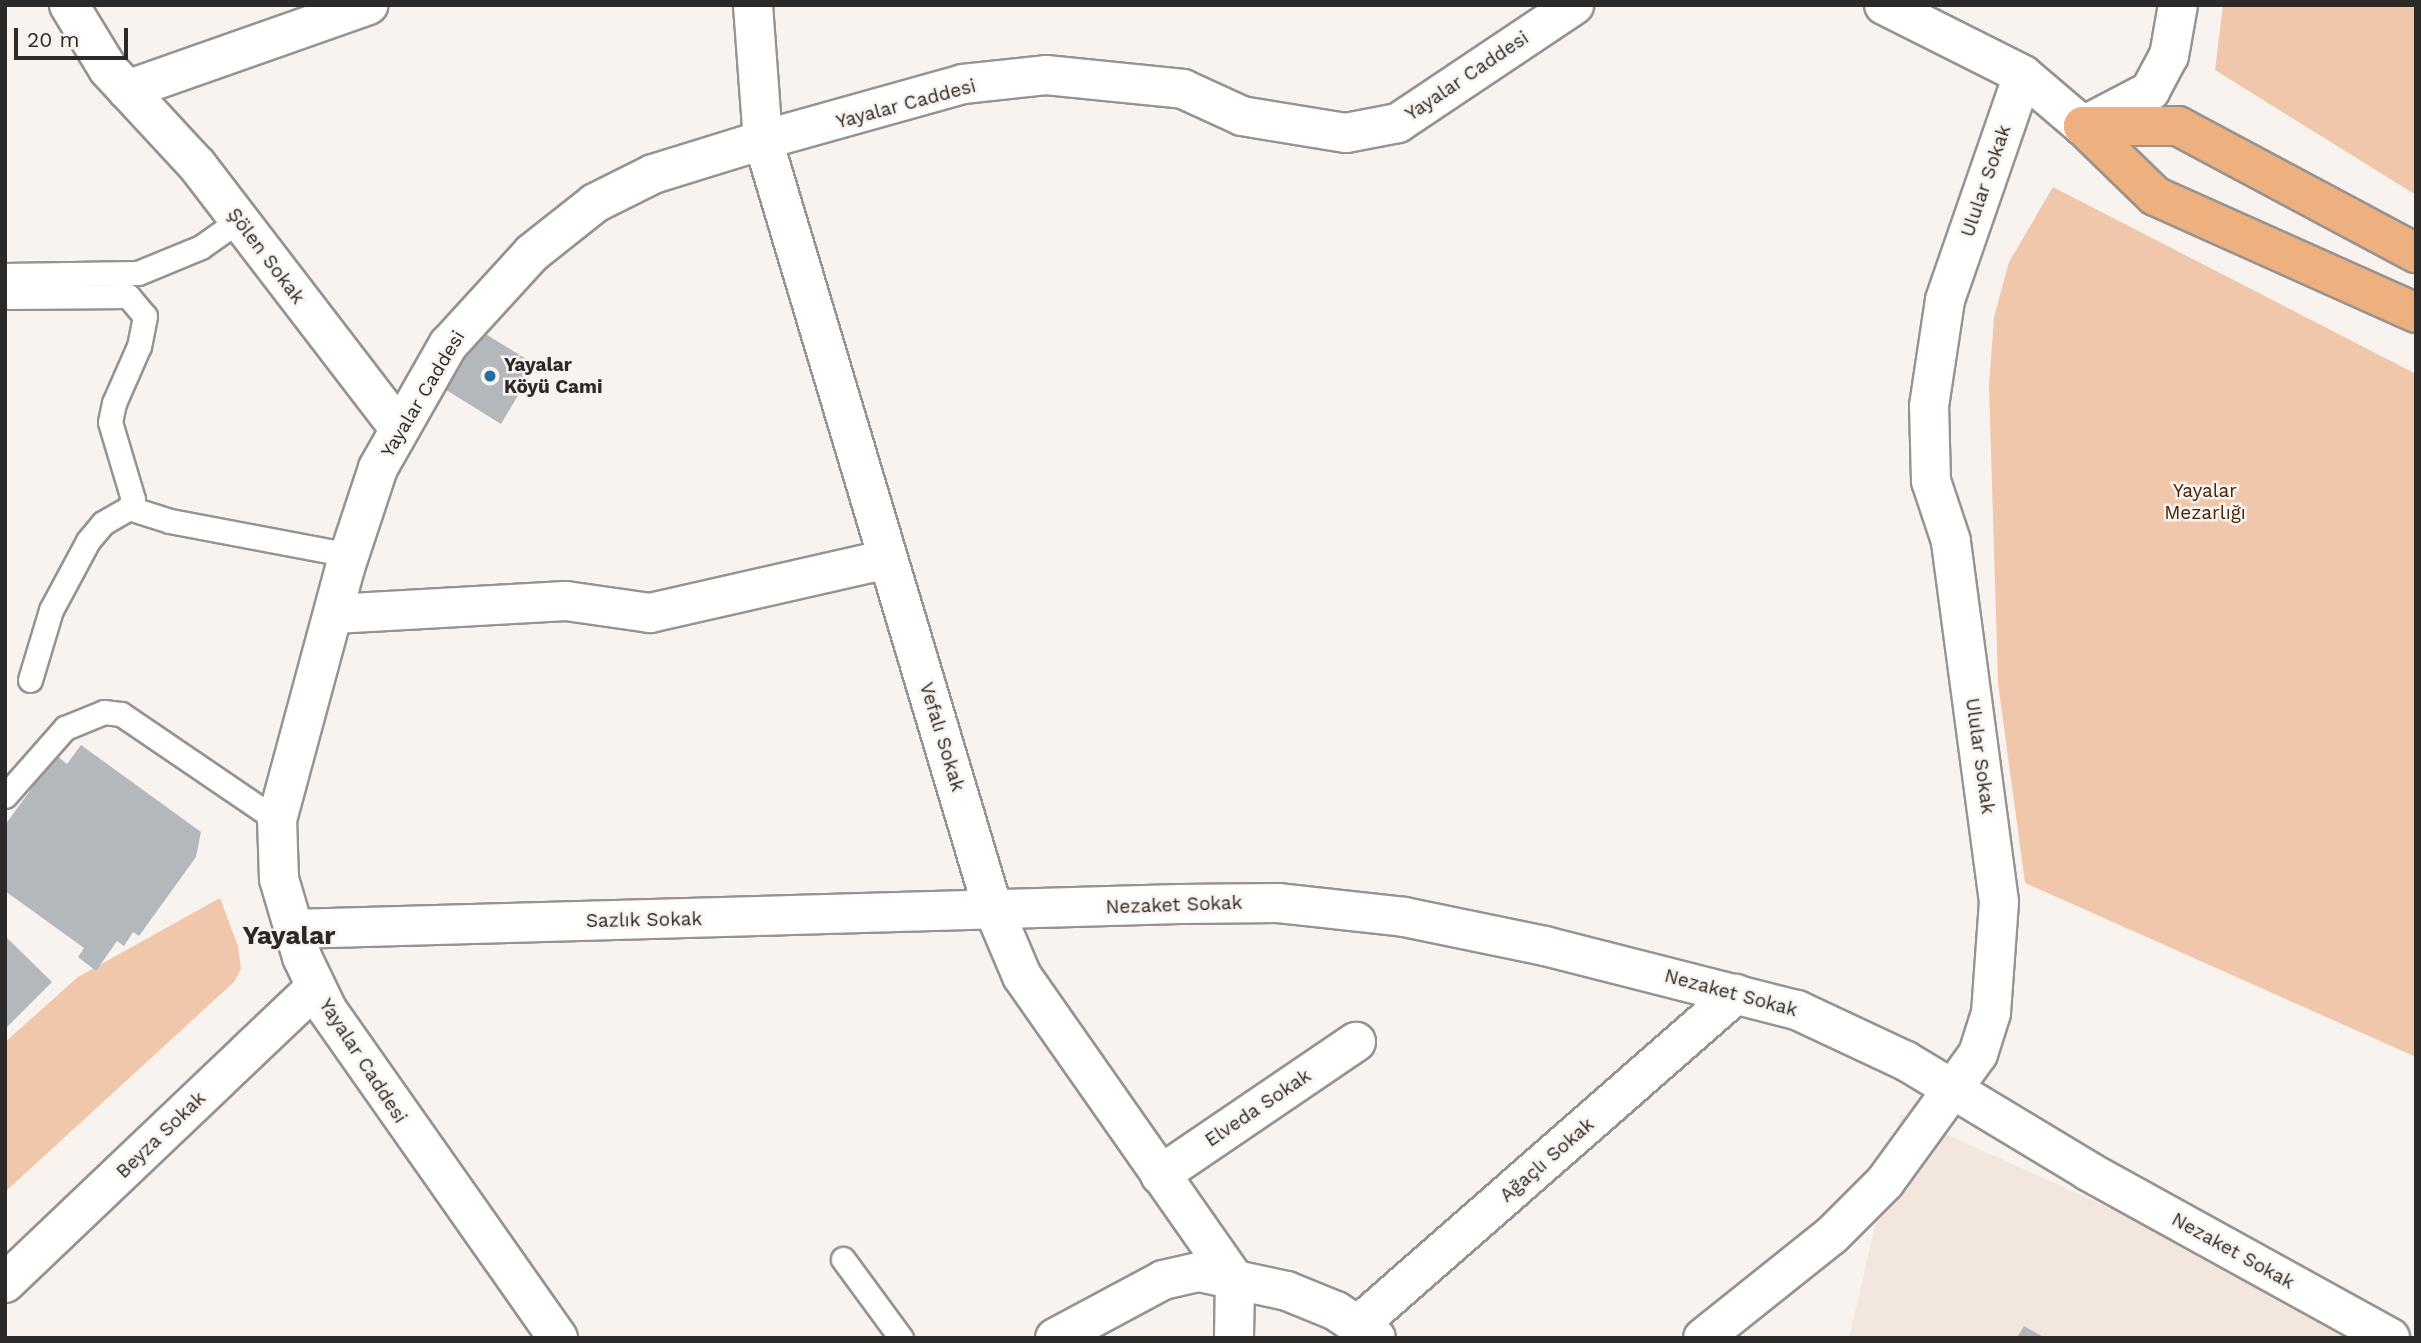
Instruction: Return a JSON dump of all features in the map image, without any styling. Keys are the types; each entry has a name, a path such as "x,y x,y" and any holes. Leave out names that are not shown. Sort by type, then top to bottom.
{"main road":[{"path":"2083,126 2178,126 2416,254"},
{"path":"2083,126 2155,196 2416,313"}],"street":[{"name":"Şölen Sokak","path":"69,5 108,69 197,165 399,428"},
{"path":"127,90 321,13 369,5"},
{"name":"Vefalı Sokak","path":"752,5 763,139 995,912 1022,976 1236,1280"},
{"name":"Yayalar Caddesi","path":"558,1338 357,1057 316,987 293,929 279,879 277,820 350,555 378,468 448,345 532,253 595,203 641,180 763,139 963,84 1046,75 1183,89 1242,116 1346,133 1398,123 1574,5"},
{"path":"1884,5 2023,75 2083,126 2150,91 2169,56 2178,5"},
{"name":"Ulular Sokak","path":"1703,1338 1831,1236 1885,1182 1954,1091 1978,1054 1991,1013 1999,902 1951,541 1931,481 1929,406 1945,300 2023,75"},
{"path":"334,614 566,601 650,613 888,559"},
{"name":"Nezaket Sokak","path":"995,912 1278,903 1404,917 1797,1010 1906,1062 2088,1171 2385,1337"},
{"name":"Sazlık Sokak","path":"293,929 995,912"},
{"name":"Beyza Sokak","path":"5,1283 316,987"},
{"name":"Ağaçlı Sokak","path":"1366,1332 1736,994"},
{"name":"Elveda Sokak","path":"1160,1175 1356,1042"},
{"path":"1055,1338 1163,1280 1199,1272 1287,1291 1366,1332"},
{"path":"1234,1338 1236,1280"}],"lane":[{"path":"5,275 138,273 201,247 239,220"},
{"path":"5,297 128,296 141,307 145,325 110,422 132,486 129,508"},
{"path":"30,680 41,634 88,541 103,523 129,508 170,522 350,555"},
{"path":"5,796 65,728 104,712 121,714 277,820"},
{"path":"843,1259 901,1338"}],"shaded area":[{"path":"1901,1114 2399,1338 1849,1338"}],"green space":[{"path":"2223,5 2416,5 2416,195 2215,70"},
{"name":"Yayalar Mezarlığı","path":"2053,187 2416,374 2416,1057 2025,883 1998,683 1989,386 1994,317 2009,262"},
{"path":"220,898 238,946 241,969 234,982 5,1192 5,1042 78,977"}],"building":[{"name":"Yayalar Köyü Cami","path":"479,330 536,365 501,424 443,388"},
{"path":"81,745 201,832 196,857 139,936 133,932 124,946 117,941 96,971 78,957 84,948 5,891 5,825 56,755 67,764"},
{"path":"5,936 52,982 5,1029"},
{"path":"2024,1326 2045,1338 2017,1338"}],"place":[{"name":"Yayalar Köyü Cami","path":"490,376"}],"district":[{"name":"Yayalar","path":"289,936"}]}
